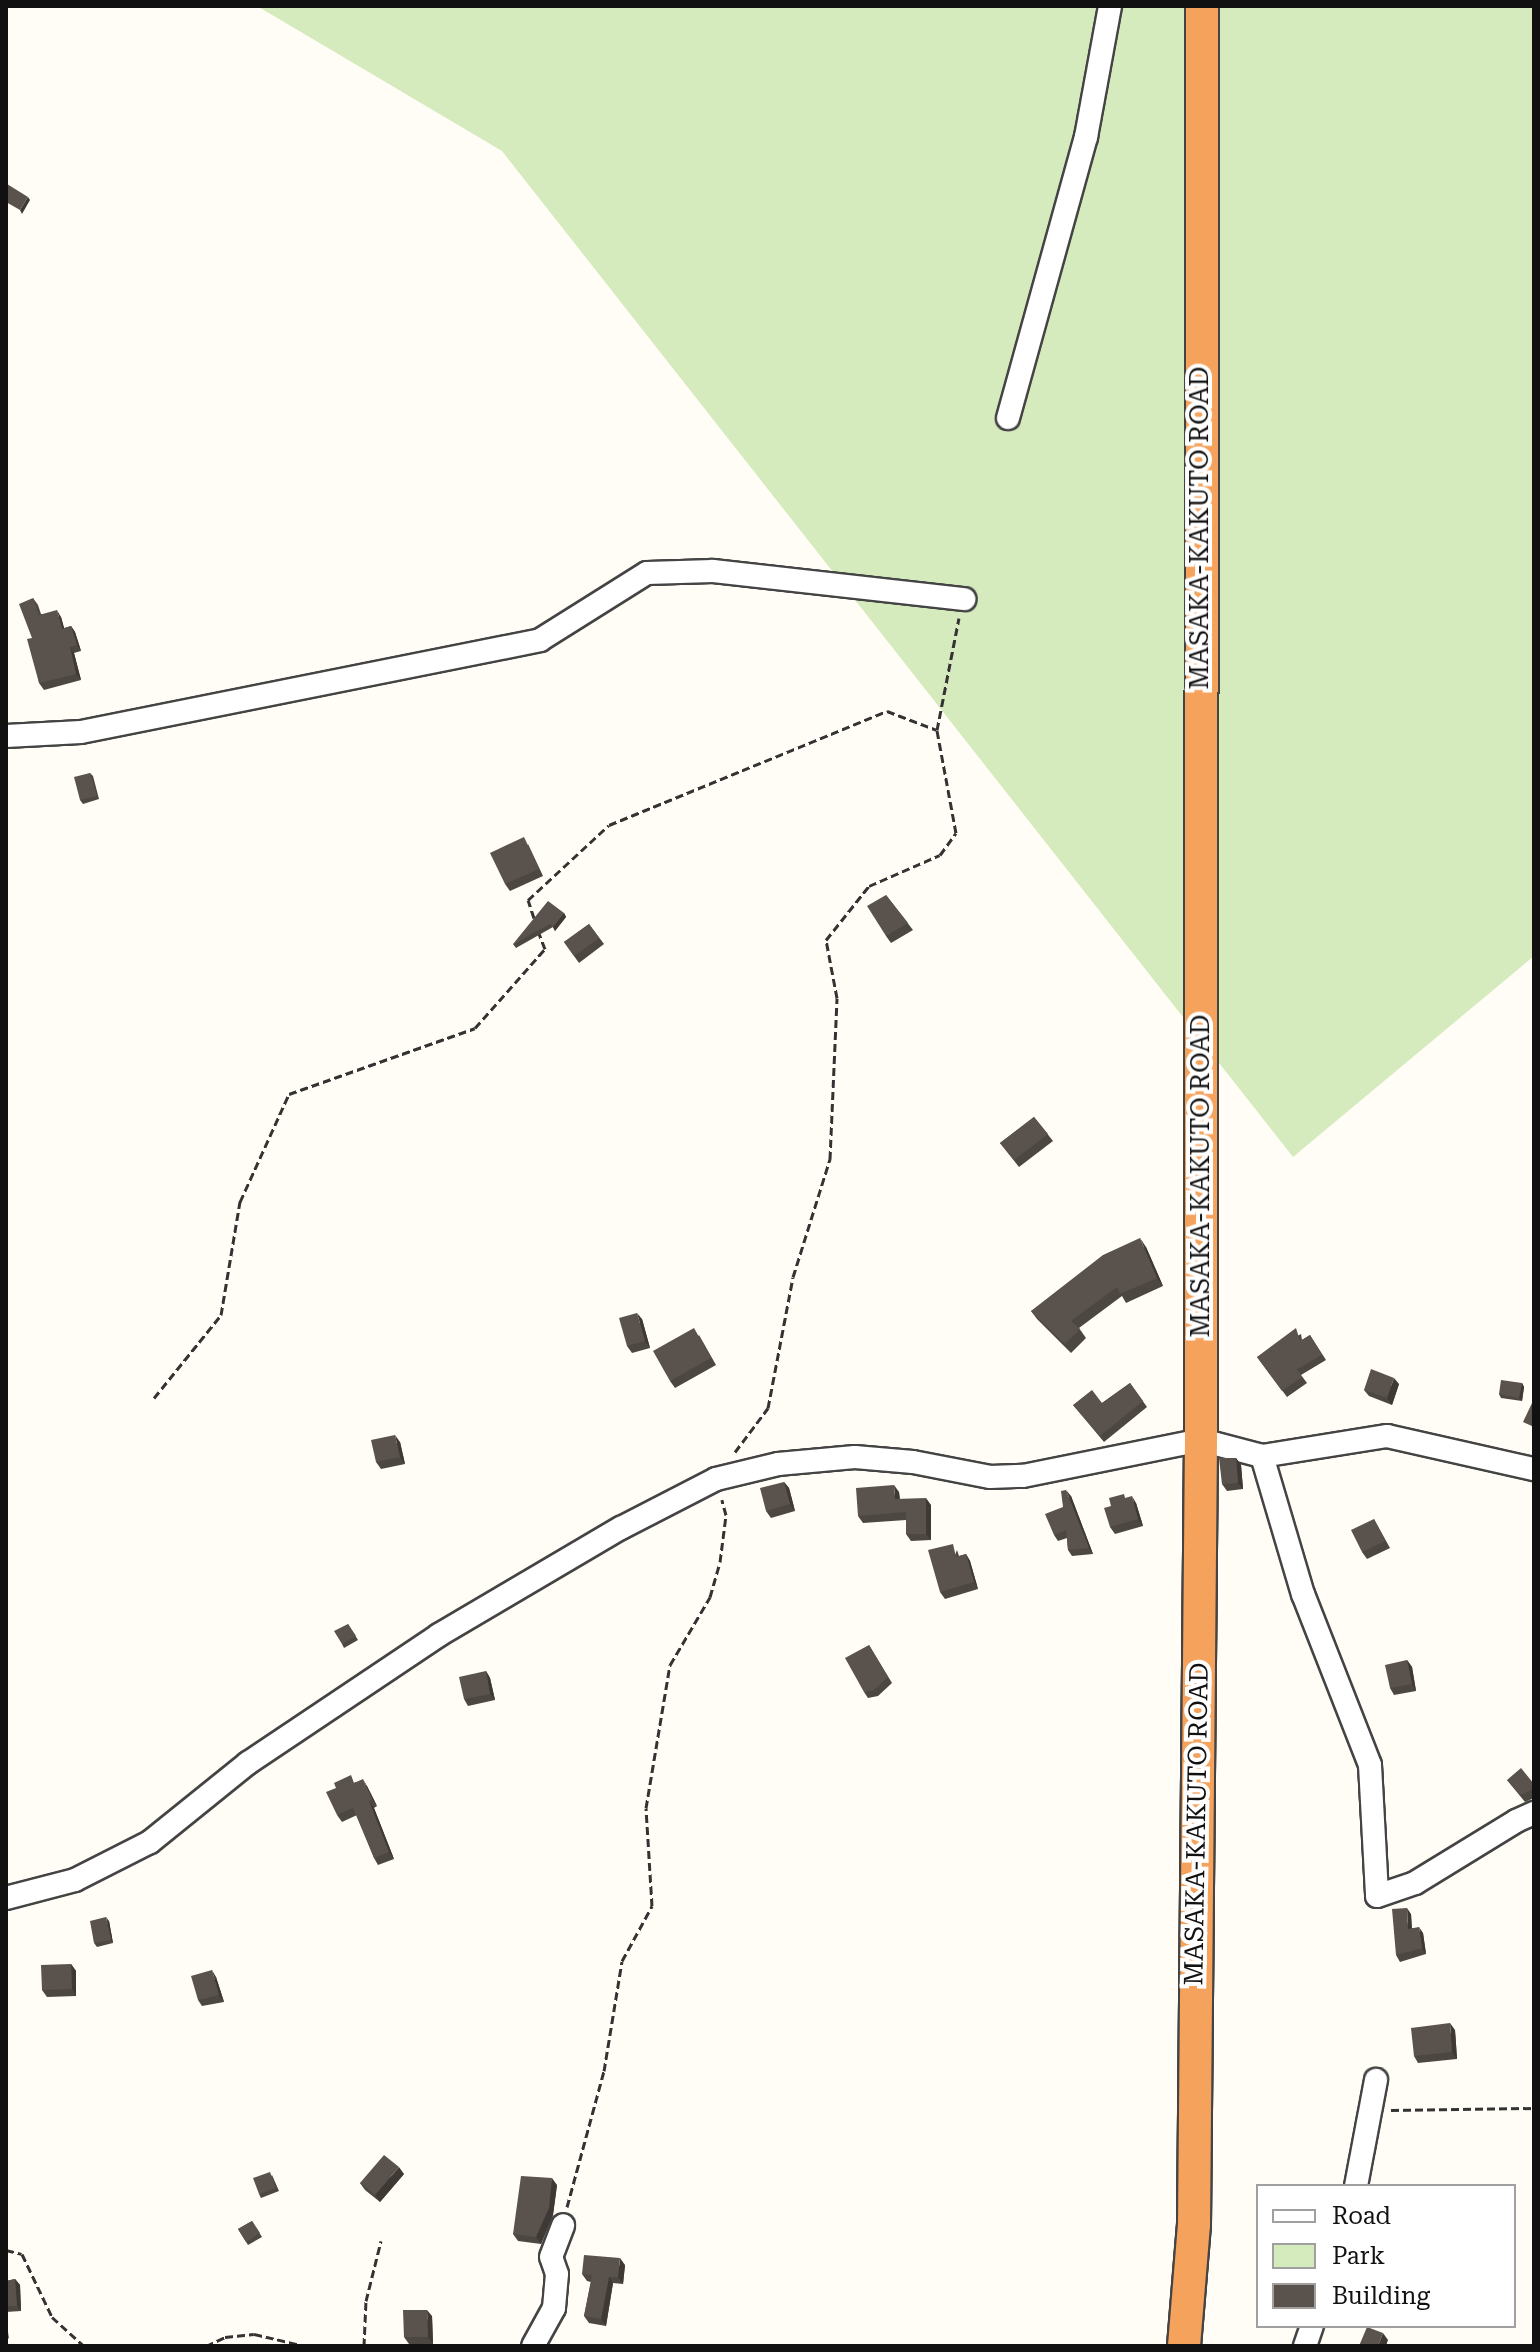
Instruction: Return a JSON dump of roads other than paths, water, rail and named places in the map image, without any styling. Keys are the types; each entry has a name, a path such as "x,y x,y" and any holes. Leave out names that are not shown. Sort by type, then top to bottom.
{"highway":[{"name":"MASAKA-KAKUTO ROAD","path":"1184,2346 1194,2225 1201,1440 1202,6"}],"street":[{"path":"1008,418 1086,137 1110,6"},
{"path":"6,736 81,732 540,640 647,573 713,571 964,599"},
{"path":"6,1898 75,1880 150,1842 248,1763 439,1635 621,1528 716,1479 778,1464 855,1457 913,1462 990,1477 1023,1476 1201,1440 1262,1456 1387,1436 1534,1469"},
{"path":"1262,1456 1303,1594 1370,1765 1377,1896 1415,1883 1534,1813"},
{"path":"1356,2184 1376,2080"},
{"path":"533,2346 554,2308 557,2274 551,2257 563,2225"}]}
